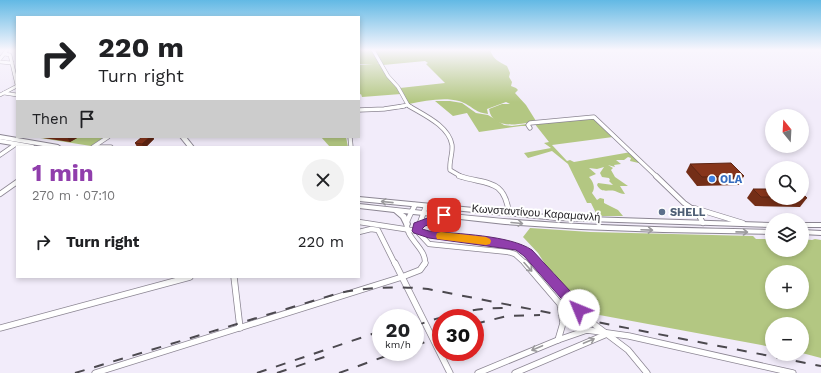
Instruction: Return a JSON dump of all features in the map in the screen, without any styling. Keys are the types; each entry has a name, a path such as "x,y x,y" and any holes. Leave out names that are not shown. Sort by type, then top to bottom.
{"main road":[{"path":"0,137 52,146"},
{"path":"184,138 190,146"},
{"path":"0,141 27,146"},
{"name":"Κωνσταντίνου Καραμανλή","path":"360,199 415,205 444,215 561,226 765,232"},
{"name":"Κωνσταντίνου Καραμανλή","path":"360,206 412,211 424,209 508,213 599,220 765,225"},
{"path":"391,209 403,216 408,227"},
{"path":"417,228 431,219 444,215"},
{"path":"809,225 821,225"},
{"path":"809,232 821,233"}],"street":[{"path":"13,67 16,81"},
{"path":"383,67 398,86 408,105 450,136 452,147 449,164 450,170 459,176 498,186 505,195 508,213"},
{"path":"1,94 16,86"},
{"path":"1,94 16,95"},
{"path":"360,110 384,109 408,105"},
{"path":"530,128 528,125 530,123 594,117 686,205 698,213 703,223"},
{"path":"96,146 107,138"},
{"path":"0,154 16,144"},
{"path":"0,194 16,183"},
{"path":"95,373 402,277 420,270 426,262 425,257 408,227 415,205"},
{"path":"686,205 727,219 753,224"},
{"path":"417,228 424,209"},
{"path":"360,222 417,228 429,235 508,244 523,249 568,300 595,325 628,350 646,373"},
{"path":"417,228 429,244 515,254 570,317 587,330 629,336 793,373"},
{"path":"360,232 371,229 378,230 450,373"},
{"path":"0,328 186,278"},
{"path":"234,278 240,328"},
{"path":"558,340 563,322 560,304"},
{"path":"478,373 558,340 587,330"},
{"path":"514,373 607,334"}],"green space":[{"path":"360,67 382,67 401,94 362,97"},
{"path":"429,67 508,67 510,73 509,77 512,82 511,86 518,90 515,93 526,105 536,121 508,124 496,121 491,116 489,109 502,104 510,104 506,102 487,109 488,114 479,112 459,101 447,99 409,104 400,88 445,83"},
{"path":"435,101 462,103 476,113 488,115 504,125 512,126 527,124 528,126 479,132 467,113 453,116"},
{"path":"593,118 613,137 552,145 567,161 570,160 574,162 631,152 643,164 630,161 631,158 628,157 624,160 616,160 621,164 614,165 615,167 608,165 613,168 611,170 615,177 628,186 620,186 625,194 615,191 605,191 599,188 597,185 598,183 613,185 609,181 609,178 602,177 600,173 604,167 597,169 589,168 596,174 589,177 594,185 592,193 597,200 600,198 604,199 604,203 618,210 623,216 592,216 591,213 596,213 591,203 587,203 568,164 552,151 528,158 524,153 551,148 544,143 549,142 534,123"},
{"path":"40,138 103,138 91,146"},
{"path":"322,138 346,138 348,146 329,146"},
{"path":"530,228 590,232 753,236 756,239 765,239 765,257 809,257 809,240 821,240 821,358 809,355 809,317 765,317 765,346 594,314 568,291 557,279 554,273 549,270 538,253 523,237"}],"building":[{"path":"141,138 149,138 142,144 135,143"},
{"path":"731,163 744,176 702,177 690,164"},
{"path":"753,189 765,189 765,197 761,197"}],"railway":[{"path":"75,373 339,293 361,289 395,287 428,289 821,366"},
{"path":"424,323 460,312 507,308"},
{"path":"484,322 507,316 540,315"},
{"path":"257,373 372,334"},
{"path":"424,343 432,339"},
{"path":"277,373 333,354"},
{"path":"339,373 372,361"}],"slow traffic":[{"path":"441,236 486,241"}],"place":[{"name":"OLA","path":"712,179"},
{"name":"SHELL","path":"662,212"}],"route":[{"path":"444,215 425,221 418,226 417,231 429,235 508,244 519,247 528,253 568,300 579,310"}]}
